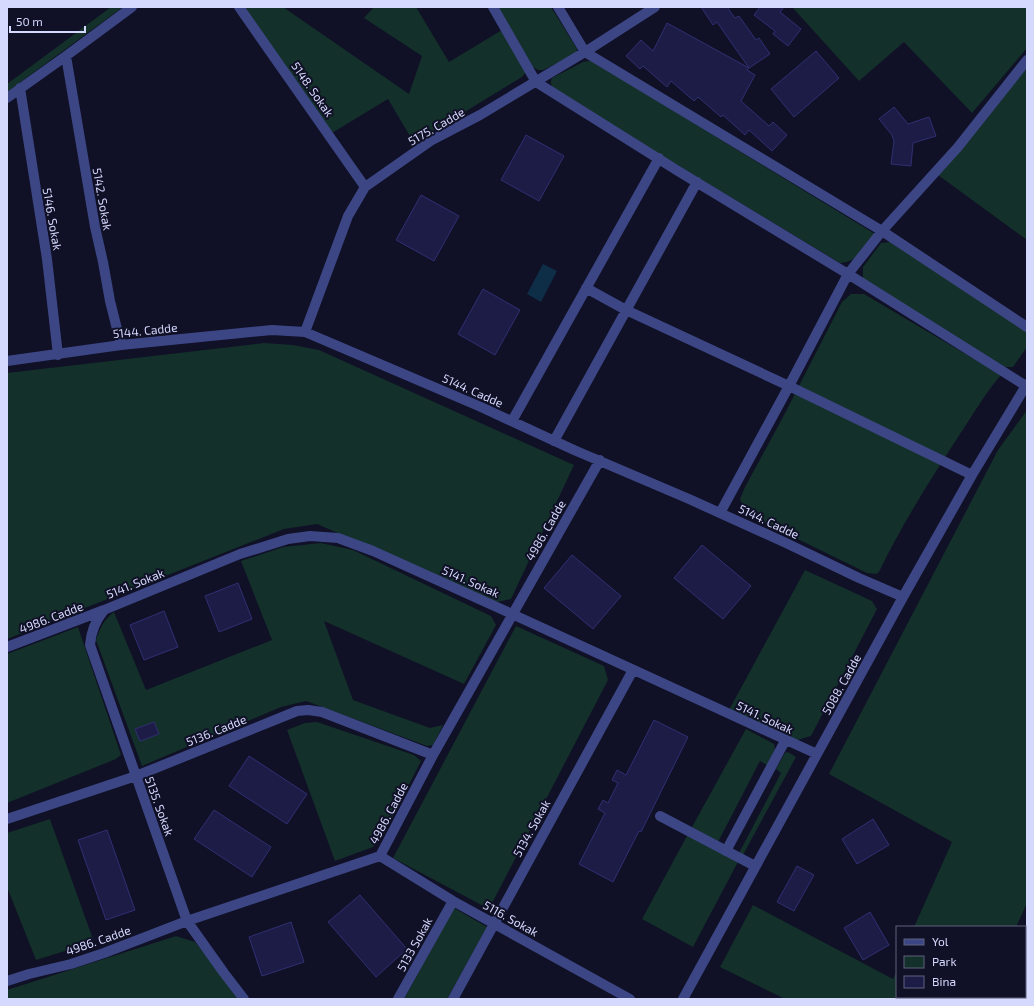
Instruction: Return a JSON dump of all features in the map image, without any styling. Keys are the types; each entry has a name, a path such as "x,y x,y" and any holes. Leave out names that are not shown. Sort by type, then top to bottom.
{"street":[{"path":"7,98 132,7"},
{"name":"5148. Sokak","path":"239,7 365,187"},
{"path":"494,7 536,82 1026,385"},
{"path":"558,7 586,52 882,231 1027,327"},
{"name":"5175. Cadde","path":"305,332 348,216 365,187 432,140 480,116 586,52 655,7"},
{"name":"5142. Sokak","path":"66,56 94,227 103,262 110,301 122,345"},
{"path":"720,512 848,274 882,231 958,147 1027,60"},
{"name":"5146. Sokak","path":"20,88 47,259 52,314 58,355"},
{"path":"512,422 659,158"},
{"path":"554,441 696,182"},
{"path":"586,288 626,310 789,386 972,475"},
{"name":"5144. Cadde","path":"7,361 122,345 272,330 305,332 720,512 859,578 903,597"},
{"name":"5088. Cadde","path":"683,999 903,597 972,475 1026,385"},
{"name":"4986. Cadde","path":"7,981 71,964 104,953 187,920 380,856 433,755 600,460"},
{"name":"5141. Sokak","path":"104,610 240,554 288,539 310,536 338,538 373,551 785,741 817,754"},
{"name":"4986. Cadde","path":"7,648 104,610"},
{"name":"5135. Sokak","path":"104,610 97,618 90,635 90,645 187,920 244,999"},
{"name":"5134. Sokak","path":"453,999 633,670"},
{"name":"5136. Cadde","path":"7,819 136,776 297,711 308,710 322,712 433,755"},
{"path":"726,851 785,741"},
{"path":"660,816 755,866"},
{"name":"5116. Sokak","path":"380,856 453,901 630,999"},
{"name":"5133 Sokak","path":"398,999 453,901"}],"green space":[{"path":"111,7 123,7 7,92 7,84"},
{"path":"241,7 283,7 409,94 422,56 364,18 374,7 416,7 449,62 502,30 526,72 522,77 414,143 388,99 332,133"},
{"path":"498,7 551,7 577,49 576,54 543,70 538,70 533,67"},
{"path":"792,7 1027,7 1027,48 972,113 904,42 859,81"},
{"path":"592,61 875,234 856,257 852,260 840,263 556,92 551,84 552,78 583,62"},
{"path":"1027,64 1027,240 938,175"},
{"path":"890,242 1027,330 1027,347 1013,367 1004,367 863,280 863,267 881,243"},
{"path":"851,294 864,294 1001,375 981,401 930,481 898,535 879,572 876,574 867,573 749,515 743,507 740,499 842,302"},
{"path":"264,343 293,345 319,350 574,465 511,599 497,602 317,524 284,529 7,639 7,373"},
{"path":"1027,410 1027,903 1016,926 914,926 952,842 829,774 998,450"},
{"path":"321,543 353,550 491,616 496,625 464,684 324,621 353,700 430,728 443,725 433,745 427,746 306,701 281,707 142,766 96,640 105,621 114,612 146,690 272,640 241,561 283,547"},
{"path":"805,570 872,601 877,609 811,736 794,741 729,710"},
{"path":"516,626 604,666 608,680 489,909 393,858"},
{"path":"78,627 121,755 116,759 7,803 7,654"},
{"path":"317,722 414,755 421,761 383,836 373,847 335,861 287,730 305,723"},
{"path":"746,729 774,744 775,749 767,765 760,761 718,842 692,827"},
{"path":"788,752 796,757 743,855 739,853 781,773 776,769 785,753"},
{"path":"50,819 94,942 36,960 7,887 7,833"},
{"path":"688,834 739,860 693,947 642,919"},
{"path":"753,905 893,979 896,973 896,998 984,998 785,999 720,967"},
{"path":"454,908 487,927 447,999 404,999"},
{"path":"176,936 195,942 242,999 7,999 7,990"}],"water":[{"path":"543,264 557,271 541,302 527,294"}],"building":[{"path":"701,7 727,7 735,18 739,16 756,40 759,38 770,54 749,68 717,22 713,25"},
{"path":"760,7 784,7 780,12 801,29 788,46 773,34 775,31 754,15"},
{"path":"667,23 749,68 747,70 755,75 741,101 769,126 773,122 787,135 772,151 749,130 745,135 723,115 721,117 698,97 694,101 671,81 667,87 643,66 640,69 626,56 641,40 653,51"},
{"path":"816,51 839,78 794,117 771,89"},
{"path":"894,107 908,124 929,117 936,136 913,143 911,166 891,164 894,141 892,135 879,119"},
{"path":"526,135 564,156 539,201 501,180"},
{"path":"421,195 459,216 434,261 396,240"},
{"path":"483,289 520,310 495,355 458,334"},
{"path":"702,545 751,586 723,619 674,578"},
{"path":"572,555 621,596 593,629 544,588"},
{"path":"238,583 252,619 219,632 205,596"},
{"path":"164,611 178,647 144,660 130,625"},
{"path":"654,720 688,737 641,832 639,831 613,882 579,864 605,813 598,809 603,800 608,803 618,783 612,780 617,770 626,775"},
{"path":"154,722 159,734 140,741 135,729"},
{"path":"249,756 307,794 287,824 229,786"},
{"path":"214,810 271,847 252,877 194,839"},
{"path":"873,819 889,845 857,864 842,839"},
{"path":"107,830 135,910 106,920 78,840"},
{"path":"797,866 814,875 794,911 777,902"},
{"path":"360,895 407,949 376,977 328,922"},
{"path":"870,912 889,945 863,960 844,928"},
{"path":"291,922 304,962 262,976 249,937"}]}
